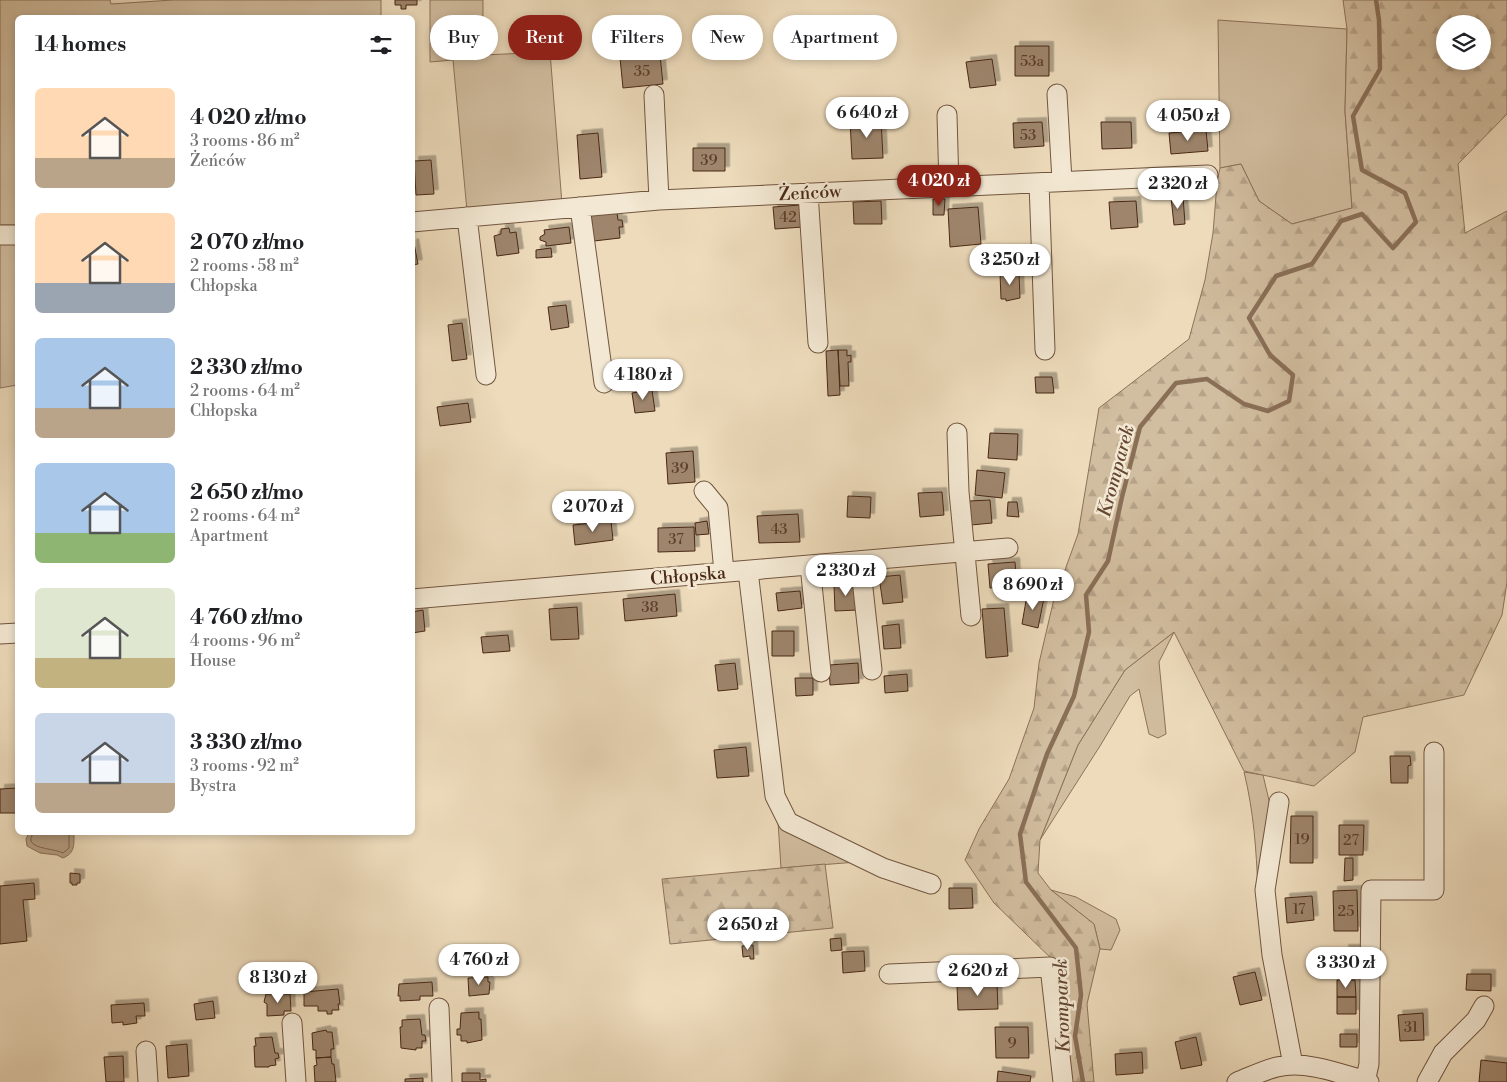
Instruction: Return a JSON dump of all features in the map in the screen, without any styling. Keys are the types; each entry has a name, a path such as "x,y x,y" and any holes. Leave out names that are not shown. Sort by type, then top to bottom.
{"street":[{"path":"1057,94 1062,182"},
{"path":"654,95 659,200"},
{"path":"947,114 949,187"},
{"name":"Żeńców","path":"415,222 659,200 1208,175"},
{"path":"1039,183 1045,350"},
{"path":"808,193 818,343"},
{"path":"580,207 604,383"},
{"path":"467,217 486,375"},
{"path":"0,235 15,235"},
{"path":"958,432 959,492 971,616"},
{"path":"704,491 718,508 724,572"},
{"name":"Chłopska","path":"415,599 1008,548"},
{"path":"860,561 872,670"},
{"path":"810,565 821,672"},
{"path":"748,571 775,796 788,822 882,868 931,884"},
{"path":"0,634 15,633"},
{"path":"1237,1082 1277,1067 1293,1065 1312,1067 1366,1082 1369,1064 1371,890 1434,890 1434,752"},
{"path":"1279,802 1265,890 1272,955 1293,1065"},
{"path":"888,974 1050,967 1063,1082"},
{"path":"1427,1082 1443,1052 1476,1020 1484,1006"},
{"path":"439,1008 442,1082"},
{"path":"292,1024 296,1082"},
{"path":"146,1051 148,1082"}],"green space":[{"path":"0,0 110,0 111,4 173,0 381,0 381,15 15,15 15,225 0,225"},
{"path":"430,0 483,0 483,15 430,15"},
{"path":"1343,0 1507,0 1507,114 1458,164 1465,233 1507,211 1507,582 1502,615 1464,695 1363,717 1355,752 1314,786 1244,771 1174,632 1125,670 1078,745 1040,840 1038,873 1051,890 1094,924 1100,949 1087,1004 1094,1082 1070,1082 1056,963 994,903 965,860 979,829 1009,779 1034,708 1039,663 1053,603 1078,534 1099,408 1189,339 1205,280 1213,233 1220,168 1241,164 1259,201 1292,224 1352,208 1345,111 1347,29"},
{"path":"1218,20 1347,29 1345,111 1352,208 1292,224 1259,201 1241,164 1220,168"},
{"path":"498,54 508,54 508,60 551,60 562,204 467,211 453,60 498,60"},
{"path":"430,60 453,60 430,62"},
{"path":"0,243 15,243 15,385 0,388"},
{"path":"1174,632 1159,662 1166,734 1158,738 1149,734 1139,689 1130,696 1040,840 1078,745 1125,670"},
{"path":"1244,772 1263,775 1272,813 1258,890 1254,831"},
{"path":"778,822 857,862 781,868"},
{"path":"825,864 833,928 670,944 662,879"},
{"path":"1051,890 1076,897 1116,919 1120,930 1111,950 1100,949 1094,924"}],"water":[{"path":"28,835 74,835 72,851 63,858 57,855 40,853 27,846 26,839"}],"building":[{"path":"395,0 417,0 417,5 406,5 406,9 401,9 401,5 395,5"},
{"path":"1015,46 1049,46 1049,76 1015,76"},
{"path":"992,59 996,85 970,88 966,62"},
{"path":"620,60 661,60 663,84 623,88"},
{"path":"881,118 883,158 852,159 850,120"},
{"path":"1042,122 1044,146 1014,148 1013,123"},
{"path":"1101,122 1131,122 1132,148 1102,149"},
{"path":"1206,130 1208,151 1171,154 1169,133"},
{"path":"598,133 602,177 580,179 577,135"},
{"path":"693,148 725,148 725,171 693,171"},
{"path":"431,160 434,194 416,195 415,161"},
{"path":"1183,196 1185,224 1174,225 1171,197"},
{"path":"933,199 945,199 944,215 933,215"},
{"path":"881,201 882,224 854,224 853,202"},
{"path":"1136,201 1138,227 1111,229 1109,202"},
{"path":"801,205 803,227 775,229 773,207"},
{"path":"978,207 981,244 950,247 948,209"},
{"path":"617,213 618,220 622,220 623,227 619,227 620,238 594,241 591,215"},
{"path":"569,227 571,243 546,246 546,242 540,240 540,237 545,234 544,230"},
{"path":"509,228 510,233 516,232 519,253 497,256 494,236 501,234 501,229"},
{"path":"415,248 418,264 415,264"},
{"path":"551,248 552,257 536,258 536,250"},
{"path":"1019,273 1020,298 1006,301 1006,299 1001,299 1000,274"},
{"path":"566,305 569,327 551,330 548,307"},
{"path":"462,323 467,359 452,361 448,325"},
{"path":"838,350 840,395 828,396 826,351"},
{"path":"838,350 847,350 847,356 851,355 851,362 848,362 849,386 840,386"},
{"path":"1035,377 1052,377 1054,393 1036,393"},
{"path":"644,388 645,391 652,390 655,411 635,413 632,393"},
{"path":"468,403 471,422 440,426 437,407"},
{"path":"990,433 1018,434 1017,460 988,458"},
{"path":"693,451 695,482 668,484 666,453"},
{"path":"977,470 1005,473 1002,498 975,495"},
{"path":"942,492 944,515 920,517 918,493"},
{"path":"848,496 871,497 870,518 847,517"},
{"path":"990,500 992,523 971,525 969,501"},
{"path":"1008,502 1017,502 1019,517 1007,516"},
{"path":"798,514 800,542 759,543 757,516"},
{"path":"611,521 613,540 575,545 573,525"},
{"path":"707,521 709,534 696,535 695,523"},
{"path":"694,527 695,551 658,552 658,528"},
{"path":"1015,562 1017,586 990,588 988,564"},
{"path":"900,575 903,602 883,604 879,577"},
{"path":"856,583 858,610 835,611 834,585"},
{"path":"800,591 802,608 778,611 776,593"},
{"path":"675,594 677,616 625,621 623,599"},
{"path":"1027,595 1044,598 1038,628 1022,624"},
{"path":"577,607 579,639 551,640 549,609"},
{"path":"1004,608 1008,656 986,658 982,609"},
{"path":"423,610 425,631 415,633 415,611"},
{"path":"899,624 901,648 884,649 882,626"},
{"path":"772,631 794,631 794,656 772,656"},
{"path":"508,635 510,651 483,653 481,637"},
{"path":"735,663 738,689 718,691 715,665"},
{"path":"858,663 859,683 830,685 829,665"},
{"path":"907,674 908,691 885,693 884,676"},
{"path":"795,678 813,678 813,695 796,696"},
{"path":"746,747 749,776 717,778 714,750"},
{"path":"1390,756 1410,756 1411,765 1408,766 1408,783 1391,783"},
{"path":"15,788 15,813 0,813 0,789"},
{"path":"1291,816 1313,816 1313,863 1290,863"},
{"path":"1339,825 1364,825 1363,855 1339,855"},
{"path":"1345,858 1353,858 1353,880 1344,881"},
{"path":"70,873 80,874 80,883 72,885 70,883"},
{"path":"34,883 35,899 23,900 27,941 0,944 0,886"},
{"path":"949,888 972,888 973,908 949,909"},
{"path":"1357,890 1358,931 1334,931 1333,891"},
{"path":"1312,896 1314,920 1287,923 1285,898"},
{"path":"841,938 842,950 831,951 830,939"},
{"path":"753,945 754,959 750,959 750,956 743,957 742,946"},
{"path":"1344,949 1358,949 1358,959 1345,960"},
{"path":"864,951 865,971 843,973 842,952"},
{"path":"1255,972 1262,1000 1240,1005 1233,977"},
{"path":"1467,974 1491,974 1491,991 1466,990"},
{"path":"488,977 488,982 490,982 489,994 469,996 468,978"},
{"path":"1337,980 1355,980 1356,997 1337,997"},
{"path":"432,982 433,996 420,996 420,1000 400,1001 400,996 398,996 399,984"},
{"path":"997,984 998,1009 958,1010 957,986"},
{"path":"338,989 339,1010 332,1010 332,1014 327,1014 327,1011 318,1011 318,1006 304,1006 304,992"},
{"path":"266,994 290,994 291,1011 284,1011 284,1015 267,1016 267,1004 264,1002"},
{"path":"1337,997 1356,997 1356,1014 1337,1014"},
{"path":"213,1001 215,1018 196,1020 194,1004"},
{"path":"144,1003 145,1016 136,1016 137,1023 123,1025 123,1022 112,1023 111,1005"},
{"path":"479,1012 482,1040 467,1043 467,1041 461,1041 461,1035 457,1035 457,1029 460,1029 461,1013"},
{"path":"1423,1013 1424,1040 1400,1041 1398,1015"},
{"path":"420,1019 422,1035 425,1035 426,1041 422,1041 422,1048 416,1048 416,1050 401,1048 400,1027 402,1027 402,1020"},
{"path":"995,1027 1028,1027 1029,1058 996,1058"},
{"path":"326,1030 327,1032 332,1032 334,1049 331,1049 331,1057 316,1058 316,1050 313,1050 312,1033"},
{"path":"1340,1034 1357,1034 1357,1047 1340,1047"},
{"path":"272,1037 275,1053 278,1053 279,1058 275,1059 276,1065 255,1067 255,1038"},
{"path":"1196,1037 1202,1065 1181,1069 1175,1042"},
{"path":"187,1044 189,1076 168,1078 166,1046"},
{"path":"1142,1052 1143,1073 1116,1075 1115,1054"},
{"path":"123,1056 124,1082 106,1082 104,1057"},
{"path":"331,1057 332,1064 334,1064 336,1082 315,1082 314,1066 317,1065 316,1058"},
{"path":"1481,1060 1507,1063 1507,1082 1479,1082"},
{"path":"998,1071 1031,1076 1030,1082 997,1082"},
{"path":"462,1073 480,1073 480,1080 486,1079 486,1082 462,1082"},
{"path":"423,1078 423,1082 405,1082 405,1079"}],"waterway":[{"name":"Kromparek","path":"1083,1082 1075,1036 1081,995 1076,948 1026,882 1020,834 1047,754 1074,696 1089,632 1086,595 1108,561 1140,427 1176,383 1207,379 1244,404 1268,411 1289,401 1293,375 1270,355 1249,318 1276,276 1312,264 1341,221 1362,214 1393,248 1416,222 1405,193 1362,170 1353,116 1380,69 1379,20 1376,0"}]}
